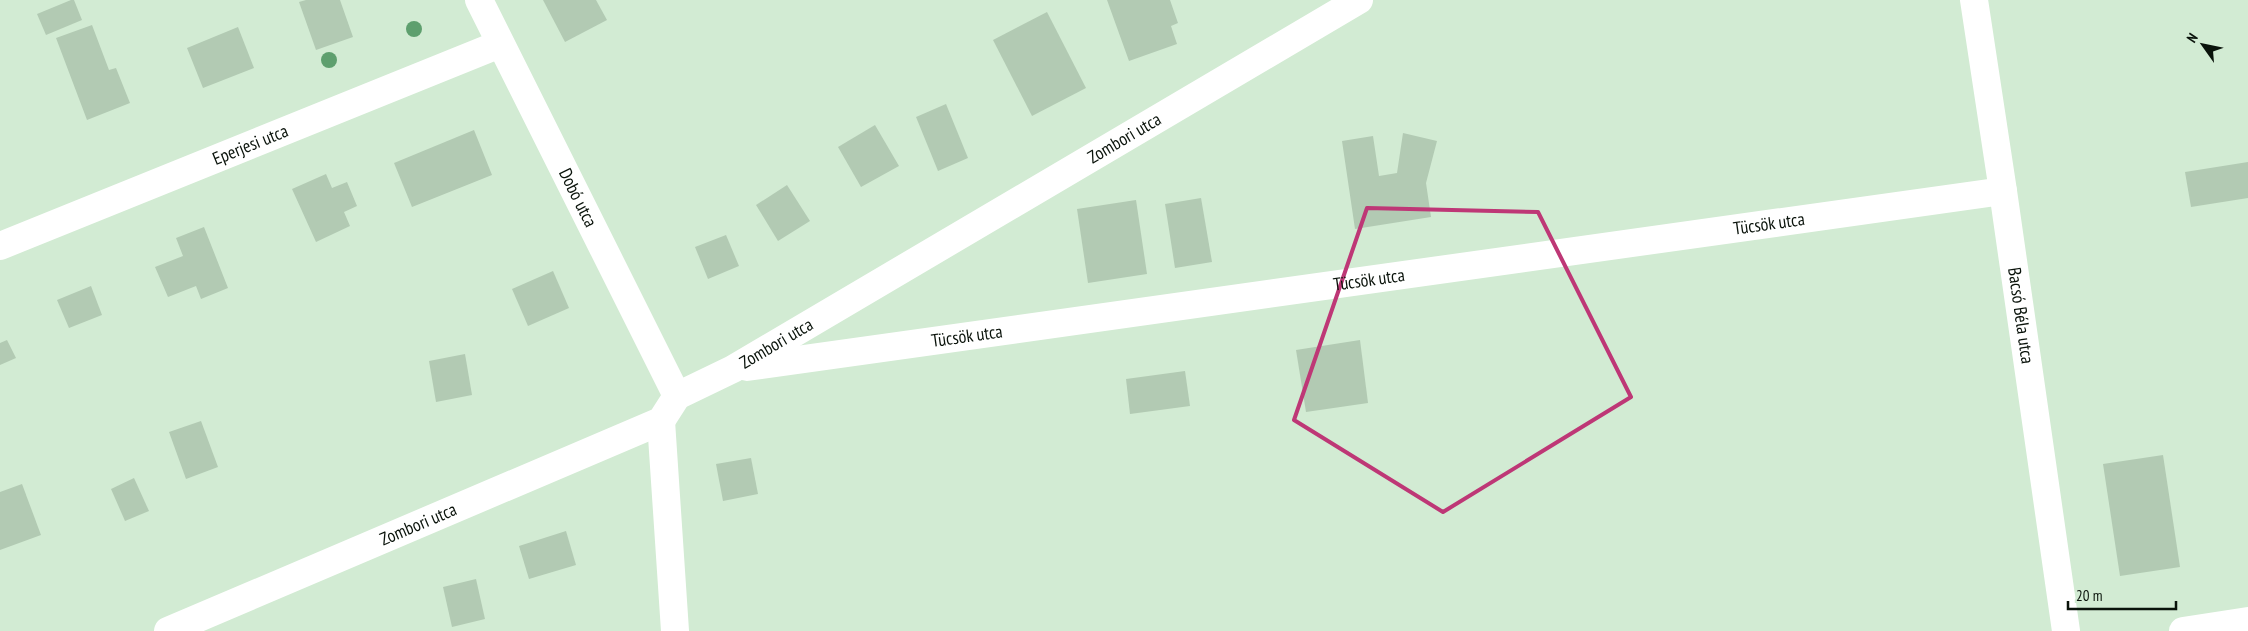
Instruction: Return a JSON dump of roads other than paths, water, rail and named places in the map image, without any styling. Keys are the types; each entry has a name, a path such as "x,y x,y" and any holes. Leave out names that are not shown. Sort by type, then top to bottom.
{"street":[{"name":"Dobó utca","path":"479,0 677,396"},
{"name":"Zombori utca","path":"677,396 734,369 1359,0"},
{"name":"Bacsó Béla utca","path":"1974,0 2004,191 2066,631"},
{"name":"Eperjesi utca","path":"0,246 500,44"},
{"name":"Tücsök utca","path":"734,369 2004,191"},
{"path":"675,631 661,421 677,396"},
{"name":"Zombori utca","path":"168,631 661,421"},
{"path":"2184,631 2248,621"}]}
